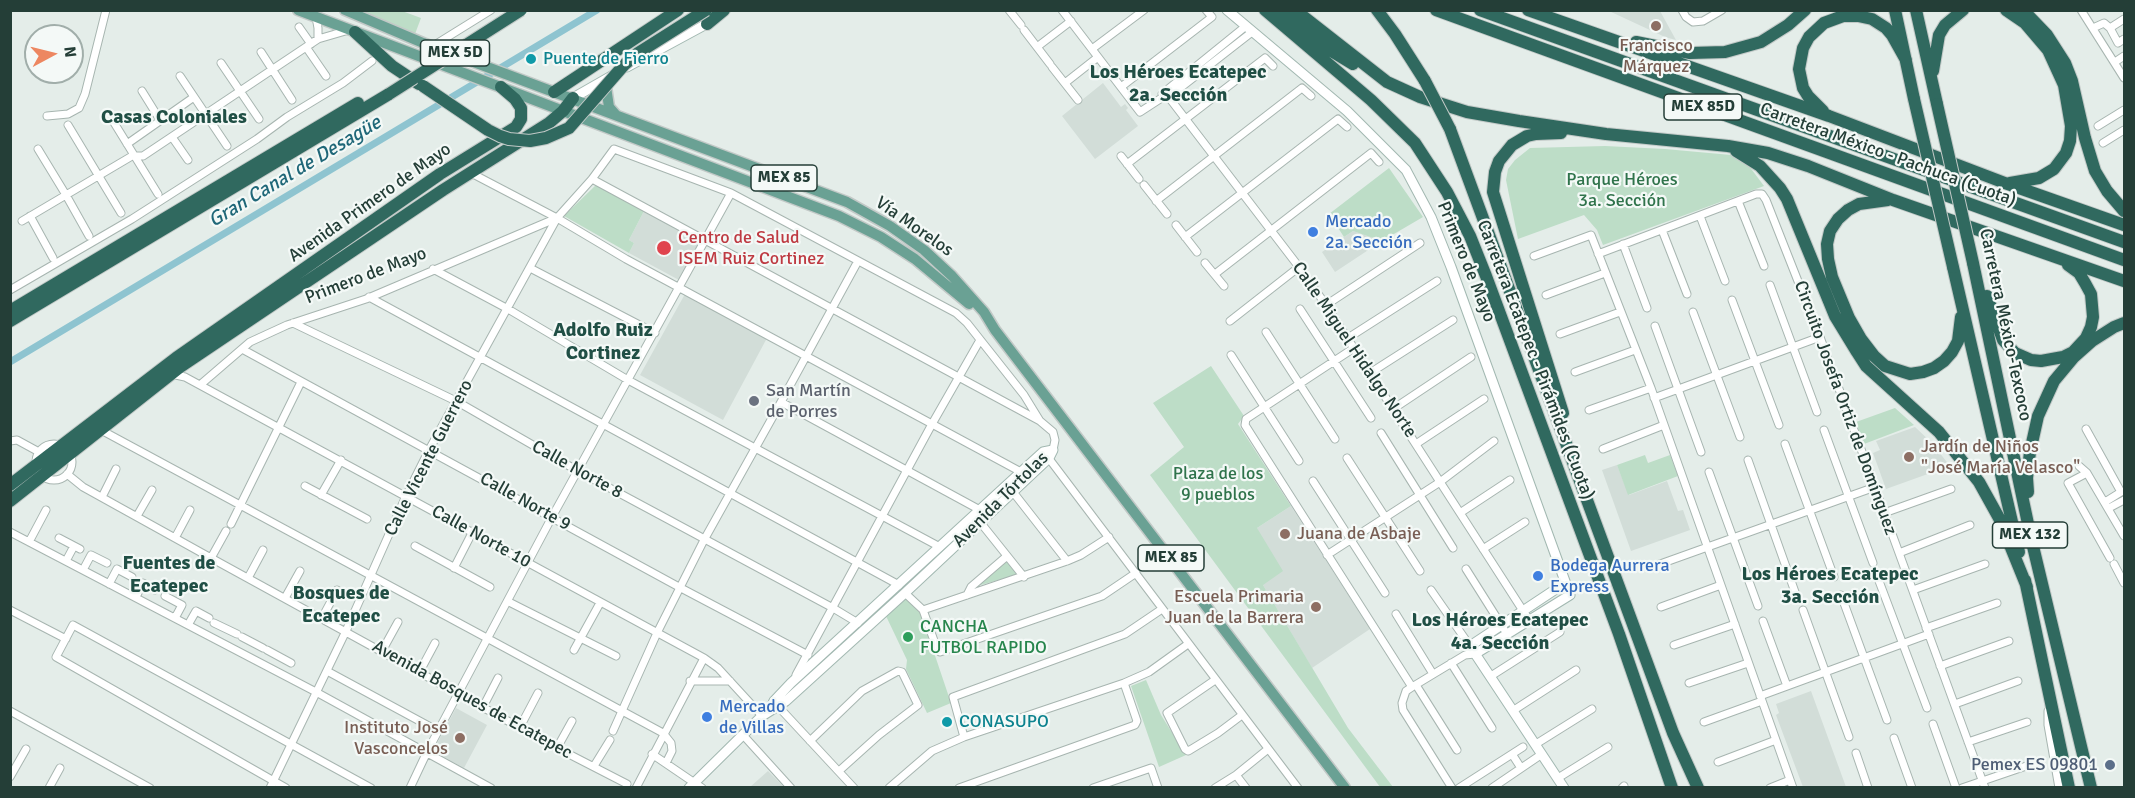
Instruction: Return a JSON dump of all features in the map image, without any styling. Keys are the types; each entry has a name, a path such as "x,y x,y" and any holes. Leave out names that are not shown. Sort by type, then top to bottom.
{"highway":[{"name":"MEX 5D","path":"10,311 387,91 507,10"},
{"name":"MEX 5D","path":"10,321 521,10"},
{"path":"554,92 680,10"},
{"path":"352,31 392,66 488,130 509,139 530,141 561,133 575,122 624,65 638,53 706,10"},
{"path":"703,26 724,10"},
{"name":"Carretera Ecatepec - Pirámides (Cuota)","path":"1265,10 1371,100 1415,143 1447,192 1470,236 1490,287 1619,634 1672,788"},
{"path":"1279,10 1325,47 1350,63 1420,97 1467,112 1606,134 1728,146 1768,153 1808,166 1893,200 2124,281"},
{"path":"1295,10 1386,82"},
{"name":"Carretera Ecatepec - Pirámides (Cuota)","path":"1377,10 1425,81 1450,129 1673,733 1698,788"},
{"name":"Carretera México - Pachuca (Cuota)","path":"1436,10 2124,260"},
{"name":"Carretera México - Pachuca (Cuota)","path":"1480,10 2124,243"},
{"path":"1528,10 1829,116 2005,183 2124,225"},
{"path":"1584,30 1690,53 1725,52 1761,42 1788,25 1805,10"},
{"name":"Carretera México-Texcoco","path":"1895,10 2027,587 2069,788"},
{"name":"Carretera México-Texcoco","path":"1916,10 2031,535 2091,788"},
{"path":"1932,81 1939,35 1945,25 1963,10"},
{"path":"2005,183 2039,178 2054,169 2066,153 2071,126 2064,86 2048,50 2025,23 2006,10"},
{"path":"2023,10 2048,35 2065,63 2072,81 2095,171 2107,191 2124,211"},
{"path":"1829,116 1808,96 1803,88 1799,69 1806,43 1816,29 1824,23 1850,16 1872,19 1892,35 1906,60"},
{"path":"501,87 520,97"},
{"name":"Avenida Primero de Mayo","path":"208,343 440,174 516,127 522,116 520,97"},
{"path":"563,111 573,98"},
{"name":"Avenida Primero de Mayo","path":"208,343 549,123 563,111"},
{"path":"1573,461 1572,444 1566,421 1495,200 1495,172 1503,155 1512,145 1527,136 1544,133 1606,134"},
{"path":"1728,146 1760,166 1780,188 1794,214 1835,316 1846,337 1866,366 1940,432 1967,465 1999,518 2027,587"},
{"path":"1893,200 1871,201 1848,210 1830,231 1827,244 1832,277 1848,318 1861,339 1880,361 1898,371 1910,374 1934,368 1952,352 1958,340 1961,326 1960,298"},
{"path":"1977,281 1988,299 1997,326 2008,347 2031,360 2052,361 2063,357 2080,345 2091,327 2092,317 2091,294 2085,283 2079,273 2060,259"},
{"path":"2031,535 2027,478 2037,416 2054,381 2074,357 2091,341 2124,323"},
{"path":"66,450 101,429 208,343"},
{"path":"10,501 40,470 175,369"},
{"path":"10,485 40,470"}],"main road":[{"path":"298,10 501,87"},
{"name":"Vía Morelos","path":"345,10 484,66 847,202 890,226 924,250 952,276 984,312 995,330"},
{"path":"680,10 684,23 691,28 703,26"},
{"path":"573,98 730,10"},
{"name":"Primero de Mayo","path":"1227,10 1347,111 1406,170 1431,217 1451,267 1570,595 1550,607"},
{"path":"614,74 606,87 609,107 618,117"},
{"name":"Vía Morelos","path":"520,97 541,102 839,216 881,237 915,259 962,296 995,330"},
{"name":"MEX 85","path":"995,330 1345,788"},
{"name":"Avenida Tórtolas","path":"771,708 792,683 858,623 902,589 940,547 1021,472 1048,453"},
{"name":"Avenida Tórtolas","path":"771,708 1013,492 1048,453"},
{"path":"1470,652 1501,624 1565,583"},
{"path":"1470,652 1507,634 1550,607 1544,596"},
{"path":"1470,652 1491,676 1564,788"},
{"path":"695,786 771,708"}],"street":[{"path":"47,116 68,114 79,108 85,94 106,10"},
{"path":"433,46 491,10"},
{"path":"1009,10 1078,100"},
{"path":"1092,49 1144,10"},
{"path":"1121,87 1212,17 1206,10"},
{"path":"1682,10 1686,17 1693,21 1703,21 1722,10"},
{"path":"2081,10 2124,78"},
{"path":"1064,11 1140,112 1249,29"},
{"path":"316,17 318,39"},
{"path":"2110,28 2124,19"},
{"path":"1037,47 1071,21"},
{"path":"2092,28 2104,23 2110,28 2118,43 2124,39"},
{"path":"299,27 326,76"},
{"path":"22,221 132,156 143,156 318,39 352,31"},
{"path":"261,52 292,100"},
{"path":"2115,62 2124,56"},
{"path":"1065,83 1098,57"},
{"path":"1128,164 1265,58 1273,66"},
{"path":"10,290 169,196 372,61"},
{"path":"220,63 259,119"},
{"path":"180,76 227,146"},
{"path":"1156,201 1302,88 1311,96"},
{"path":"142,91 160,120"},
{"name":"Calle Miguel Hidalgo Norte","path":"1166,94 1326,305 1529,620"},
{"path":"127,144 194,97"},
{"path":"2098,126 2124,110"},
{"path":"1185,237 1338,120 1347,127"},
{"path":"113,121 158,194"},
{"path":"68,124 121,213"},
{"path":"2103,143 2124,130"},
{"path":"172,137 188,160"},
{"path":"38,149 88,236"},
{"name":"Calle Vicente Guerrero","path":"272,784 372,577 406,496 429,450 557,218 592,179 611,151 617,149 731,193"},
{"path":"1215,274 1371,153 1379,162"},
{"path":"1121,156 1167,214"},
{"path":"471,173 1021,472"},
{"path":"592,179 1040,421 1053,432 1055,440 1048,453 1188,644 1298,788"},
{"path":"410,788 552,517 731,193 956,313 967,323 1024,395 1040,421"},
{"name":"Circuito Josefa Ortiz de Domínguez","path":"1598,254 1756,194 1762,194 1820,337 1984,784"},
{"path":"1738,201 1764,266"},
{"path":"30,216 53,258"},
{"path":"1700,216 1725,281"},
{"name":"Primero de Mayo","path":"200,385 250,342 293,323 369,297 557,218"},
{"path":"1176,225 1197,252"},
{"path":"1662,230 1687,294"},
{"path":"1534,256 1591,235 1651,388 1792,784 1770,788"},
{"path":"1326,305 1420,243"},
{"path":"1623,244 1647,308"},
{"path":"613,731 679,587 858,261"},
{"path":"1205,263 1224,286"},
{"path":"1230,321 1299,267"},
{"path":"530,268 655,333"},
{"path":"433,269 508,309 628,380 940,547"},
{"path":"1546,295 1605,273"},
{"path":"1348,338 1437,281"},
{"path":"1770,285 1817,412"},
{"path":"369,297 902,589 923,610 940,652 1102,596 1136,573"},
{"path":"1732,300 1779,425"},
{"path":"1300,309 1371,418"},
{"path":"1560,334 1620,312"},
{"path":"1693,312 1740,437"},
{"path":"1370,373 1453,320"},
{"name":"Calle Norte 8","path":"293,323 456,401 578,471 858,623"},
{"path":"1655,326 1701,452"},
{"path":"1266,332 1335,439"},
{"path":"1654,398 1820,337"},
{"path":"792,683 980,340"},
{"path":"1354,348 1265,406 1245,422 1247,429 1327,555 1457,750"},
{"name":"Calle Norte 9","path":"242,349 808,655"},
{"path":"1575,372 1635,350"},
{"path":"1231,355 1299,461"},
{"path":"1393,409 1471,357"},
{"name":"Calle Norte 10","path":"175,369 200,385 704,658 730,681 771,708 810,741 854,788"},
{"path":"231,524 301,382"},
{"path":"1589,410 1651,388"},
{"path":"1416,444 1484,399"},
{"path":"782,402 980,510"},
{"path":"1603,449 1664,425"},
{"path":"101,429 663,733 671,743 672,751 666,763"},
{"path":"2086,429 2121,492 2107,505"},
{"path":"1824,430 1873,563"},
{"path":"1381,434 1453,548"},
{"path":"10,441 17,440 39,452"},
{"path":"1327,555 1440,482 1494,441"},
{"path":"52,444 66,450 72,461 67,474 59,479 50,479 40,470 39,452 52,444"},
{"path":"1785,444 1834,577"},
{"path":"1347,458 1420,571"},
{"path":"321,495 341,460"},
{"path":"1748,460 1795,592"},
{"path":"2079,466 2087,472 2124,536"},
{"path":"102,497 116,469"},
{"path":"1709,472 1758,606"},
{"path":"2087,472 2068,483 2124,583"},
{"name":"Avenida Bosques de Ecatepec","path":"67,474 102,497 211,558 627,784"},
{"path":"1460,513 1510,480"},
{"path":"1313,481 1385,593"},
{"path":"305,486 367,519"},
{"path":"1649,568 1875,487"},
{"path":"1884,513 1951,489"},
{"path":"137,516 152,490"},
{"path":"1013,492 1067,561"},
{"path":"2107,505 2124,500"},
{"path":"29,542 46,510"},
{"path":"175,538 190,510"},
{"path":"980,522 1024,577"},
{"path":"1483,549 1526,522"},
{"path":"1899,553 1970,525"},
{"path":"211,558 226,531"},
{"path":"454,568 473,531"},
{"path":"10,532 316,692 491,788"},
{"path":"923,610 1067,561 1109,537"},
{"path":"59,538 77,548 66,561"},
{"path":"415,546 490,587"},
{"path":"248,578 263,550"},
{"path":"83,570 91,555 107,563"},
{"path":"967,595 971,587 1007,556"},
{"path":"1913,590 1985,564"},
{"path":"109,584 117,569 132,577"},
{"path":"1466,569 1507,634"},
{"path":"285,598 300,571"},
{"path":"1879,580 1927,708"},
{"path":"136,597 143,583 155,590"},
{"path":"1661,607 1721,585"},
{"path":"322,618 337,590"},
{"path":"1431,590 1470,652 1414,686 1403,697 1403,710 1452,788"},
{"path":"1841,595 1887,720"},
{"path":"165,596 182,605 175,618"},
{"path":"508,602 616,656"},
{"path":"574,650 600,603"},
{"path":"1704,722 1761,699 1786,686 1903,644 1928,631 1997,603"},
{"path":"964,737 953,699 956,696 1125,634 1162,609"},
{"path":"10,610 66,639"},
{"path":"1803,610 1849,737"},
{"path":"188,625 196,611 291,663"},
{"path":"1396,614 1433,674"},
{"path":"1763,621 1786,686"},
{"path":"214,639 215,622"},
{"path":"382,651 398,622"},
{"path":"1674,645 1734,624"},
{"path":"286,788 272,784 56,657 73,625 371,788"},
{"path":"1491,676 1560,632"},
{"path":"240,652 242,637"},
{"path":"1940,666 2009,641"},
{"path":"420,671 435,643"},
{"path":"889,788 932,751 964,737 1124,683 1149,672 1188,644"},
{"path":"267,666 268,650"},
{"path":"636,788 704,658"},
{"path":"1451,663 1492,728"},
{"path":"1689,683 1748,663"},
{"path":"1514,711 1576,670"},
{"path":"327,671 438,731"},
{"path":"810,741 862,691 897,671 902,672 918,705 879,735 839,771"},
{"path":"483,706 498,678"},
{"path":"1215,680 1167,713 1188,751 1242,715"},
{"path":"690,681 730,681"},
{"path":"1954,704 2018,681"},
{"path":"958,788 1137,723 1124,683"},
{"path":"2048,684 2048,725 2059,788"},
{"path":"520,727 538,693"},
{"path":"1536,744 1592,709"},
{"path":"10,711 150,788"},
{"path":"557,748 572,721"},
{"path":"1968,742 2027,722"},
{"path":"1933,724 1956,788"},
{"path":"743,735 791,788"},
{"path":"1894,738 1912,788"},
{"path":"594,766 610,740"},
{"path":"1718,762 1776,740"},
{"path":"1459,788 1523,747"},
{"path":"1558,778 1608,747"},
{"path":"10,777 26,749"},
{"path":"1215,788 1269,749"},
{"path":"1856,753 1868,788"},
{"path":"652,754 695,786"},
{"path":"1512,754 1521,768"},
{"path":"1491,788 1503,784 1542,754"},
{"path":"1962,788 1984,784 2035,763"},
{"path":"49,788 60,768"},
{"path":"1093,788 1151,768 1158,788"},
{"path":"1236,775 1246,788"}],"shaded area":[{"name":"Francisco Márquez","path":"1609,11 1660,11 1676,40 1665,37"},
{"path":"1103,83 1121,107 1125,104 1128,108 1126,110 1138,126 1095,159 1062,116"},
{"name":"Centro de Salud ISEM Ruiz Cortinez","path":"644,211 700,241 679,280 629,253 634,243 629,240"},
{"path":"1353,231 1382,241 1335,272 1322,252"},
{"path":"685,294 767,338 723,420 640,375"},
{"name":"Jardín de Niños \"José María Velasco\"","path":"1915,427 1931,442 1950,466 1886,489 1873,453 1880,450 1876,441"},
{"path":"1617,465 1629,495 1667,481 1678,511 1683,510 1690,530 1631,551 1602,470"},
{"name":"Escuela Primaria Juan de la Barrera","path":"1291,506 1370,629 1312,668 1263,585 1257,528"},
{"path":"1811,691 1846,787 1803,787 1776,715 1779,713 1776,704"},
{"name":"Instituto José Vasconcelos","path":"456,708 487,725 464,768 433,751"},
{"path":"768,771 784,787 750,787"}],"green space":[{"path":"363,11 402,11 421,18 415,34"},
{"name":"Parque Héroes 3a. Sección","path":"1605,146 1731,155 1749,166 1764,186 1603,245 1597,230 1584,215 1518,239 1506,180 1508,169 1515,160 1530,148"},
{"path":"1389,168 1423,217 1382,241 1353,231 1344,237 1329,214"},
{"path":"597,184 644,211 629,240 634,243 629,253 564,216"},
{"name":"Plaza de los 9 pueblos","path":"1211,366 1244,416 1238,424 1291,506 1257,528 1283,571 1263,585 1348,728 1393,787 1380,787 1150,475 1184,447 1153,403"},
{"path":"1895,408 1914,425 1864,444 1856,422"},
{"path":"1645,455 1648,463 1670,455 1678,476 1628,495 1617,465"},
{"path":"1008,559 1020,574 977,586"},
{"path":"905,598 921,614 951,703 927,713 906,669 907,660 886,616"},
{"path":"1146,680 1161,715 1186,755 1159,767 1131,686"}],"waterway":[{"name":"Gran Canal de Desagüe","path":"10,362 597,10"}],"place":[{"name":"Francisco Márquez","path":"1656,26"},
{"name":"Puente de Fierro","path":"531,59"},
{"name":"Mercado 2a. Sección","path":"1313,232"},
{"name":"Centro de Salud ISEM Ruiz Cortinez","path":"664,248"},
{"name":"San Martín de Porres","path":"754,401"},
{"name":"Jardín de Niños \"José María Velasco\"","path":"1909,457"},
{"name":"Juana de Asbaje","path":"1285,534"},
{"name":"Bodega Aurrera Express","path":"1538,576"},
{"name":"Escuela Primaria Juan de la Barrera","path":"1316,607"},
{"name":"CANCHA FUTBOL RAPIDO","path":"908,637"},
{"name":"Mercado de Villas","path":"707,717"},
{"name":"CONASUPO","path":"947,722"},
{"name":"Instituto José Vasconcelos","path":"460,738"},
{"name":"Pemex ES 09801","path":"2110,765"}],"district":[{"name":"Los Héroes Ecatepec 2a. Sección","path":"1178,84"},
{"name":"Casas Coloniales","path":"174,118"},
{"name":"Adolfo Ruiz Cortinez","path":"603,342"},
{"name":"Fuentes de Ecatepec","path":"169,576"},
{"name":"Los Héroes Ecatepec 3a. Sección","path":"1830,586"},
{"name":"Bosques de Ecatepec","path":"341,606"},
{"name":"Los Héroes Ecatepec 4a. Sección","path":"1500,632"}]}
